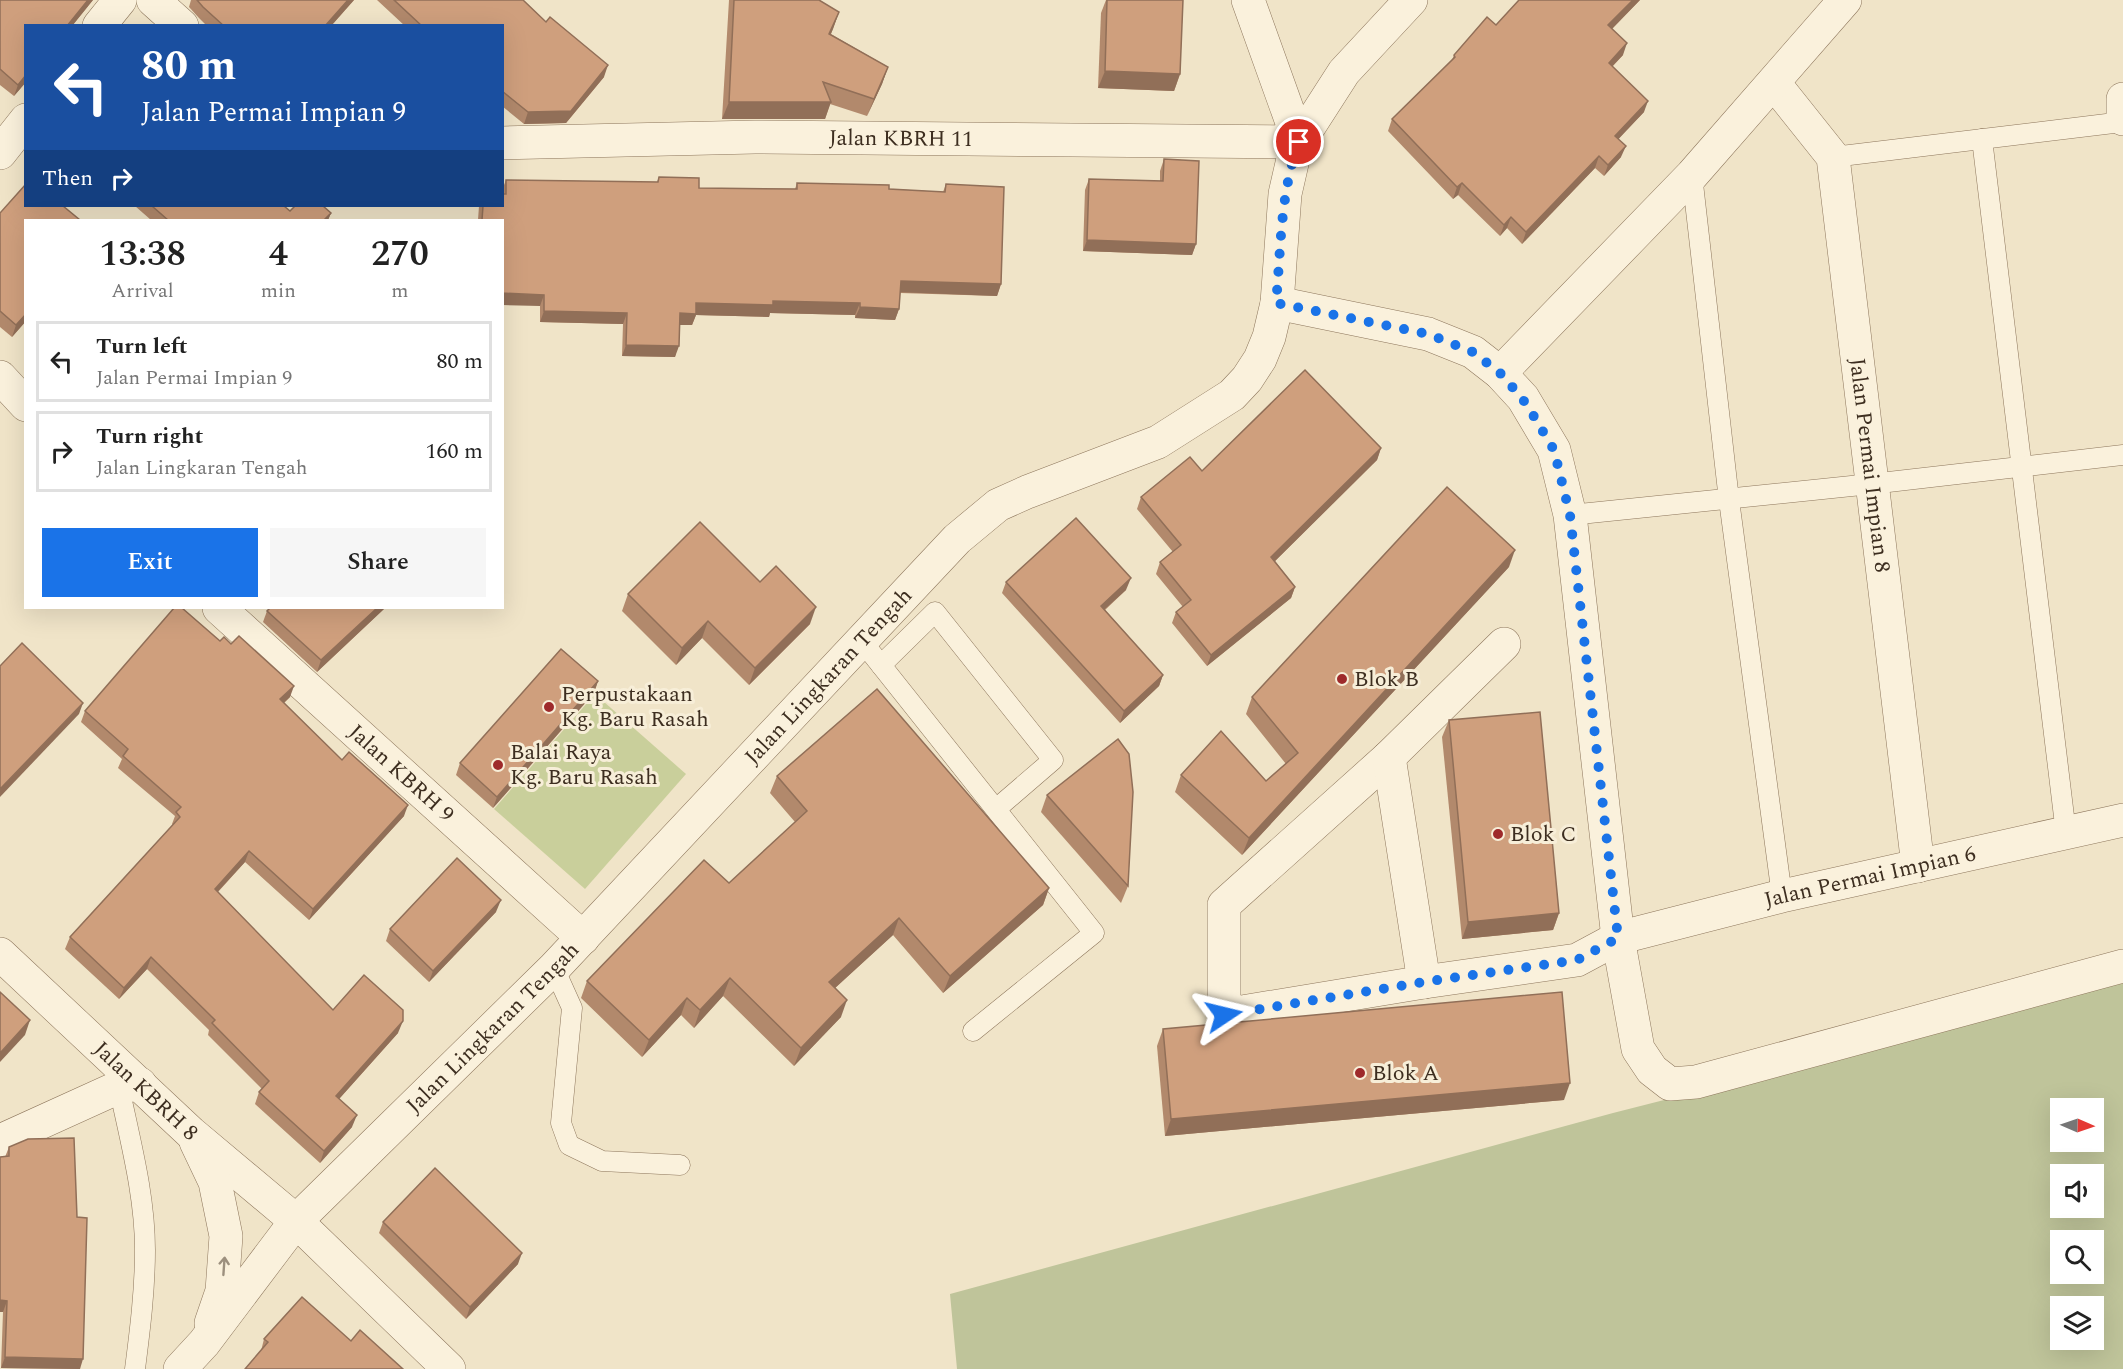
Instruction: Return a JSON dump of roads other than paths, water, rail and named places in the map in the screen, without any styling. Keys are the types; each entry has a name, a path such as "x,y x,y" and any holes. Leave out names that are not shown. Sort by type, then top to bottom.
{"street":[{"path":"101,24 120,0"},
{"path":"153,0 180,24"},
{"path":"1248,0 1299,142"},
{"name":"Jalan Lingkaran Tengah","path":"180,1369 204,1343 296,1221 554,968 957,539 999,506 1027,492 1158,442 1232,395 1247,379 1260,360 1269,337 1276,303 1286,194 1299,142 1344,72 1411,0"},
{"path":"1500,373 1692,175 1845,0"},
{"path":"1774,83 1833,157"},
{"path":"2123,99 2123,121"},
{"path":"0,153 24,123"},
{"name":"Jalan KBRH 11","path":"504,143 755,138 1299,142"},
{"name":"Jalan Permai Impian 8","path":"1833,157 1918,866"},
{"path":"1276,303 1428,334 1473,352 1500,373 1522,398 1554,450 1570,515 1618,938 1638,1049 1652,1070 1670,1084 1696,1082 2123,966"},
{"path":"0,377 24,403"},
{"name":"Jalan KBRH 9","path":"220,609 583,938"},
{"path":"1424,982 1389,757 1504,644"},
{"name":"Jalan Permai Impian 6","path":"1389,757 1224,906 1224,1015 1424,982 1577,960 1618,938 1782,896 2123,820"},
{"name":"Jalan KBRH 8","path":"0,954 130,1085 296,1221 449,1369"},
{"path":"0,1141 130,1085"},
{"path":"191,1133 215,1182 226,1236 222,1291 204,1343"}],"lane":[{"path":"1833,157 2123,121"},
{"path":"1982,139 2066,833"},
{"path":"1692,175 1729,500 1782,896"},
{"path":"1570,515 1729,500 2123,454"},
{"path":"881,665 935,612 1053,760 996,809"},
{"path":"861,640 1094,933 973,1031"},
{"path":"554,968 572,1008 561,1123 569,1145 602,1161 680,1165"},
{"path":"130,1085 145,1248 135,1369"}],"place":[{"name":"Blok B","path":"1342,679"},
{"name":"Perpustakaan Kg. Baru Rasah","path":"549,707"},
{"name":"Balai Raya Kg. Baru Rasah","path":"498,765"},
{"name":"Blok C","path":"1498,834"},
{"name":"Blok A","path":"1360,1073"}]}
